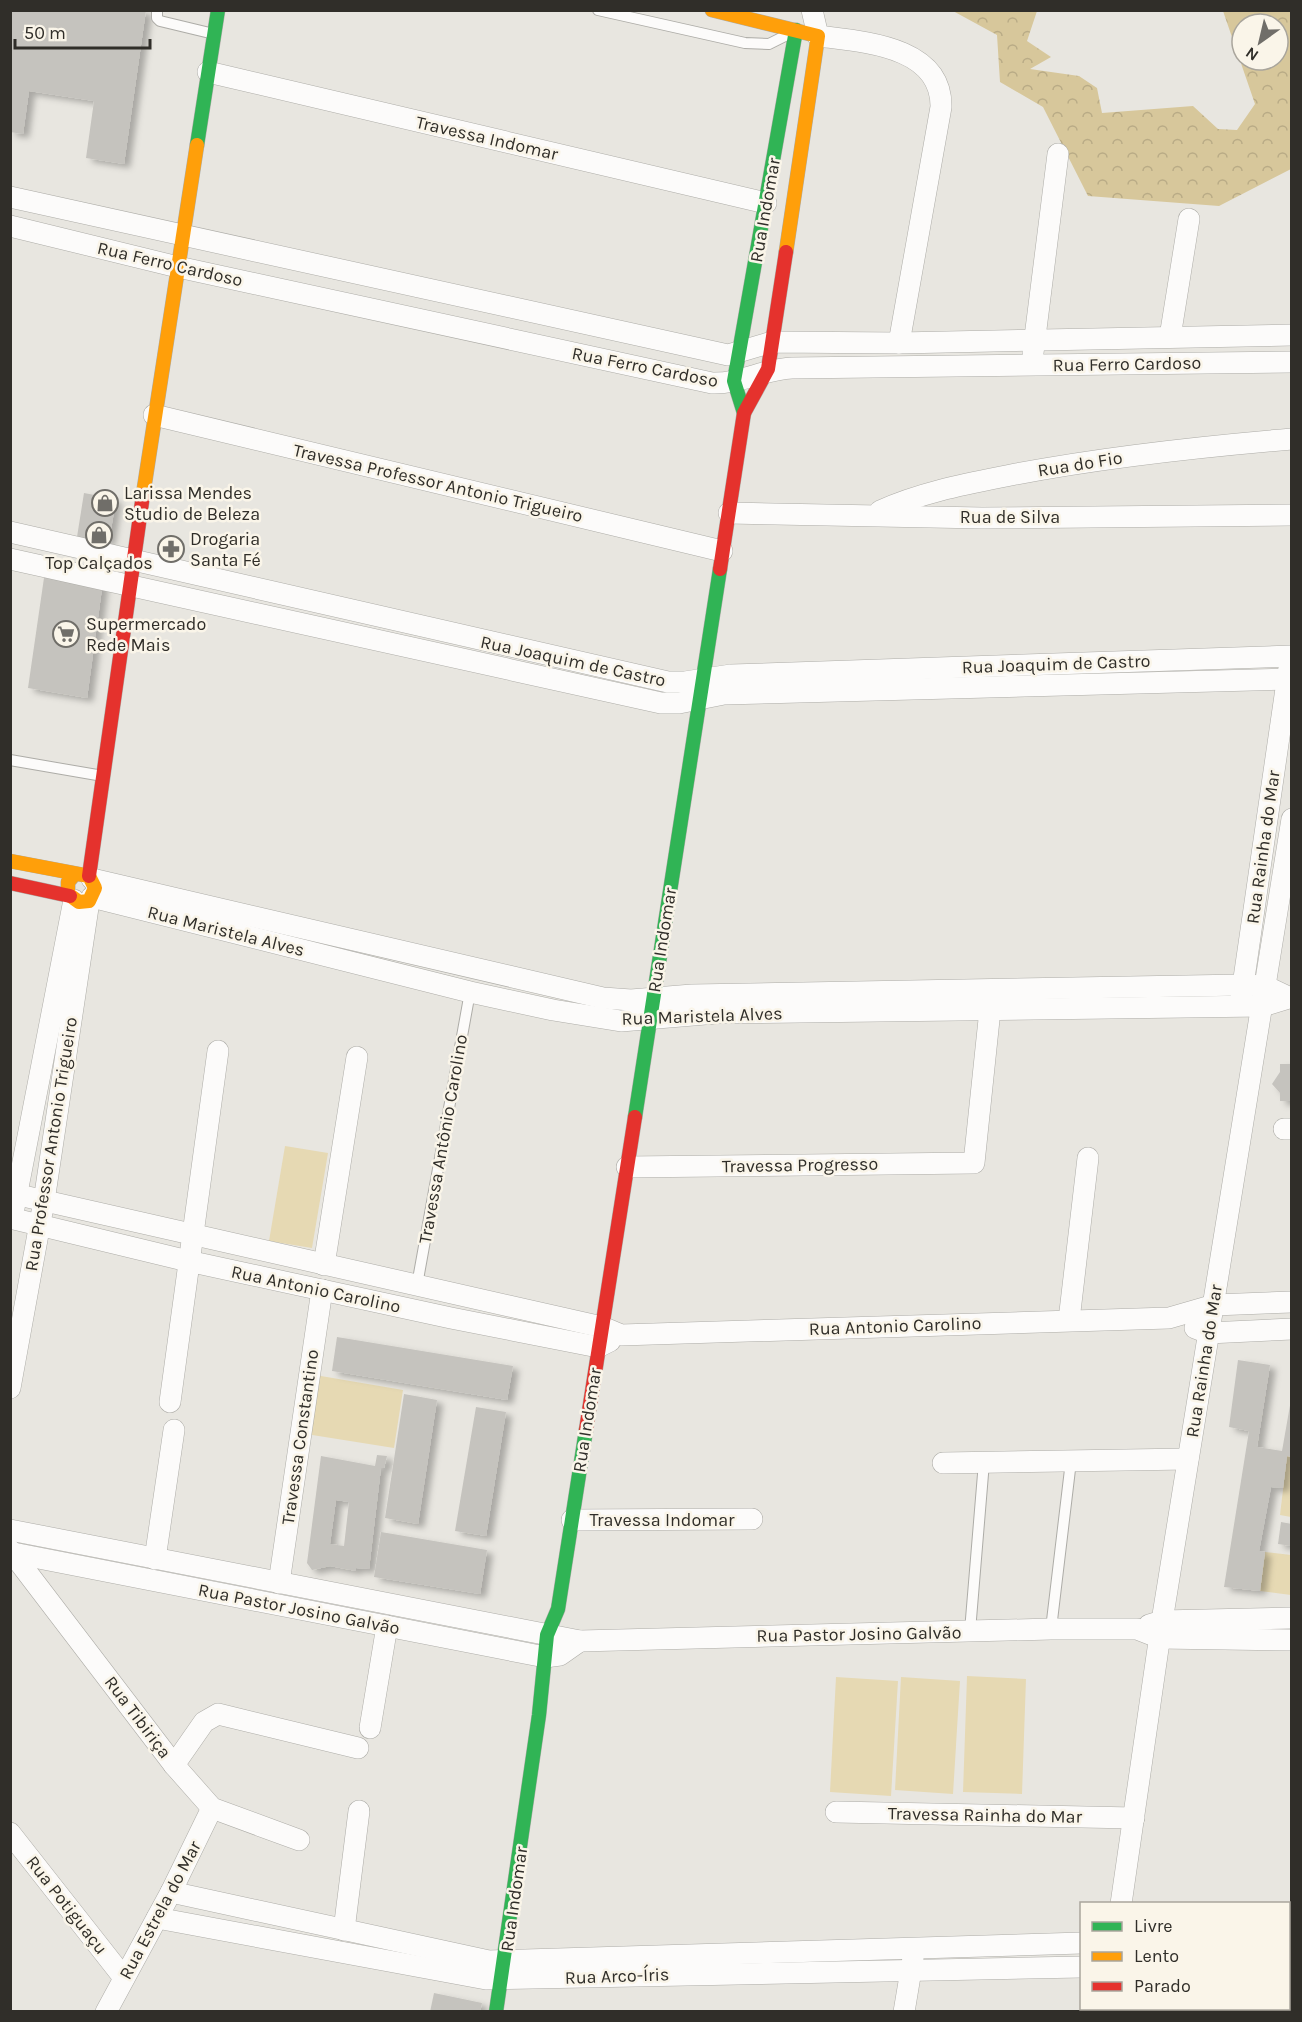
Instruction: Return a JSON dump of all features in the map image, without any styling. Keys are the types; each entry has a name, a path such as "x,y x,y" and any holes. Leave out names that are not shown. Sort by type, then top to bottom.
{"street":[{"name":"Rua Professor Antonio Trigueiro","path":"11,1221 13,1194 100,799 154,415 218,10"},
{"path":"712,10 818,36 907,54 931,72 941,93 899,343"},
{"name":"Rua Indomar","path":"744,413 734,381 796,30 812,10"},
{"name":"Rua Indomar","path":"496,2012 515,1970 559,1648 558,1609 744,413 768,369 818,36 812,10"},
{"name":"Travessa Indomar","path":"208,72 766,203"},
{"path":"1032,366 1058,154"},
{"name":"Rua Ferro Cardoso","path":"10,196 712,352 739,354 772,342 899,343 1292,335"},
{"path":"1170,337 1189,219"},
{"name":"Rua Ferro Cardoso","path":"10,226 178,267 712,383 734,381 768,369 1292,362"},
{"path":"586,356 591,326"},
{"path":"652,370 657,340"},
{"name":"Travessa Professor Antonio Trigueiro","path":"154,415 722,551"},
{"name":"Rua do Fio","path":"874,514 912,498 947,488 1057,466 1184,448 1292,439"},
{"name":"Rua de Silva","path":"729,513 874,514 982,518 1292,515"},
{"name":"Rua Joaquim de Castro","path":"10,532 650,679 685,682 703,677 1291,655"},
{"name":"Rua Joaquim de Castro","path":"10,559 639,700 679,704 724,694 1289,679"},
{"name":"Rua Rainha do Mar","path":"1241,1006 1291,655"},
{"name":"Rua Rainha do Mar","path":"1121,1902 1161,1629 1292,819"},
{"name":"Rua Maristela Alves","path":"10,861 82,887 470,992 553,1010 621,1021 717,1013 1241,1006 1264,996"},
{"name":"Rua Maristela Alves","path":"10,883 82,887 603,998 631,1000 692,995 1243,985 1264,996 1290,997"},
{"name":"Rua Professor Antonio Trigueiro","path":"10,1388 44,1201 82,887"},
{"name":"Travessa Progresso","path":"627,1167 974,1163 990,1010"},
{"path":"170,1402 191,1235 218,1051"},
{"path":"324,1265 357,1057"},
{"path":"1069,1320 1088,1158"},
{"name":"Rua Antonio Carolino","path":"13,1194 454,1294 600,1337"},
{"name":"Rua Antonio Carolino","path":"11,1221 451,1318 600,1337 1169,1318 1214,1305 1292,1302"},
{"name":"Travessa Constantino","path":"279,1583 322,1290"},
{"path":"451,1318 454,1294"},
{"name":"Rua Antonio Carolino","path":"1169,1318 1208,1333 1292,1329"},
{"path":"155,1559 174,1431"},
{"path":"943,1463 1188,1459"},
{"name":"Travessa Indomar","path":"572,1520 753,1519"},
{"name":"Rua Pastor Josino Galvão","path":"10,1530 279,1583 559,1648"},
{"name":"Rua Pastor Josino Galvão","path":"12,1551 387,1626 559,1648 970,1631 1161,1629 1292,1618"},
{"name":"Rua Tibiriça","path":"12,1551 174,1765 212,1808 299,1840"},
{"path":"370,1728 387,1626"},
{"name":"Rua Pastor Josino Galvão","path":"1161,1629 1292,1640"},
{"path":"174,1765 204,1722 218,1714 358,1748"},
{"name":"Rua Estrela do Mar","path":"106,2012 171,1893 212,1808"},
{"path":"344,1930 359,1811"},
{"name":"Travessa Rainha do Mar","path":"836,1812 1134,1818"},
{"name":"Rua Potiguaçu","path":"10,1833 124,1978"},
{"name":"Rua Arco-Íris","path":"171,1893 476,1959 515,1970"},
{"name":"Rua Arco-Íris","path":"157,1918 472,1978 515,1970 730,1963 915,1948 1080,1943"},
{"path":"904,2012 909,1969 915,1948"},
{"name":"Rua Arco-Íris","path":"730,1963 909,1969 1080,1967"}],"lane":[{"path":"157,10 157,18 160,21 214,34"},
{"path":"598,10 745,43 769,45 796,30"},
{"path":"10,760 103,777"},
{"name":"Travessa Antônio Carolino","path":"417,1285 470,992"},
{"path":"1051,1629 1071,1461"},
{"path":"970,1631 984,1462"}],"green space":[{"path":"953,11 1037,11 1027,41 1051,57 1030,69 1079,76 1097,88 1102,113 1193,106 1218,129 1237,130 1255,104 1244,72 1290,72 1290,12 1230,12 1230,31 1223,11 1291,11 1291,169 1219,206 1088,196 1043,107 1000,82 997,35"}],"shaded area":[{"path":"285,1146 328,1153 312,1248 269,1241"},
{"path":"315,1375 403,1390 394,1448 306,1434"},
{"path":"1287,1456 1291,1457 1291,1517 1280,1515"},
{"path":"1265,1552 1291,1555 1291,1595 1260,1591"},
{"path":"967,1676 1026,1679 1022,1794 963,1792"},
{"path":"836,1677 898,1681 891,1796 830,1792"},
{"path":"901,1677 960,1681 953,1794 895,1790"}],"building":[{"path":"10,10 146,10 124,164 86,158 94,101 29,91 23,134 10,132"},
{"path":"84,493 116,499 109,542 77,537"},
{"name":"Supermercado Rede Mais","path":"45,571 103,581 87,698 28,688"},
{"path":"1280,1064 1292,1064 1292,1101 1280,1101 1280,1093 1272,1084 1280,1072"},
{"path":"337,1337 513,1366 507,1400 332,1371"},
{"path":"1238,1360 1270,1365 1257,1447 1282,1451 1292,1394 1292,1457 1287,1456 1283,1488 1271,1487 1259,1551 1265,1552 1260,1591 1224,1587 1249,1431 1229,1427"},
{"path":"404,1394 437,1400 418,1524 385,1518"},
{"path":"476,1407 506,1412 486,1536 455,1531"},
{"path":"377,1455 387,1456 384,1468 381,1468 369,1569 356,1568 356,1571 330,1566 312,1570 307,1563 321,1456 375,1466","holes":["336,1500 349,1502 344,1546 330,1544"]},
{"path":"1281,1522 1292,1524 1292,1546 1278,1544"},
{"path":"381,1532 487,1550 480,1594 374,1577"},
{"path":"434,1993 482,2003 480,2012 430,2012"}],"traffic: fast":[{"path":"197,145 218,10"},
{"path":"744,413 734,381 796,30"},
{"path":"635,1117 720,569"},
{"path":"496,2012 539,1715 547,1635 558,1609 586,1430"}],"traffic: slow":[{"path":"712,10 818,36 786,252"},
{"path":"143,495 197,145"},
{"path":"10,861 89,876 95,888 89,901 79,902 68,894 68,882 74,875"}],"traffic: jam":[{"path":"720,569 744,413 768,369 786,252"},
{"path":"89,876 143,495"},
{"path":"10,883 70,896"},
{"path":"586,1430 635,1117"}],"place":[{"name":"Larissa Mendes Studio de Beleza","path":"105,503"},
{"name":"Top Calçados","path":"99,535"},
{"name":"Drogaria Santa Fé","path":"171,549"},
{"name":"Supermercado Rede Mais","path":"66,634"}]}
